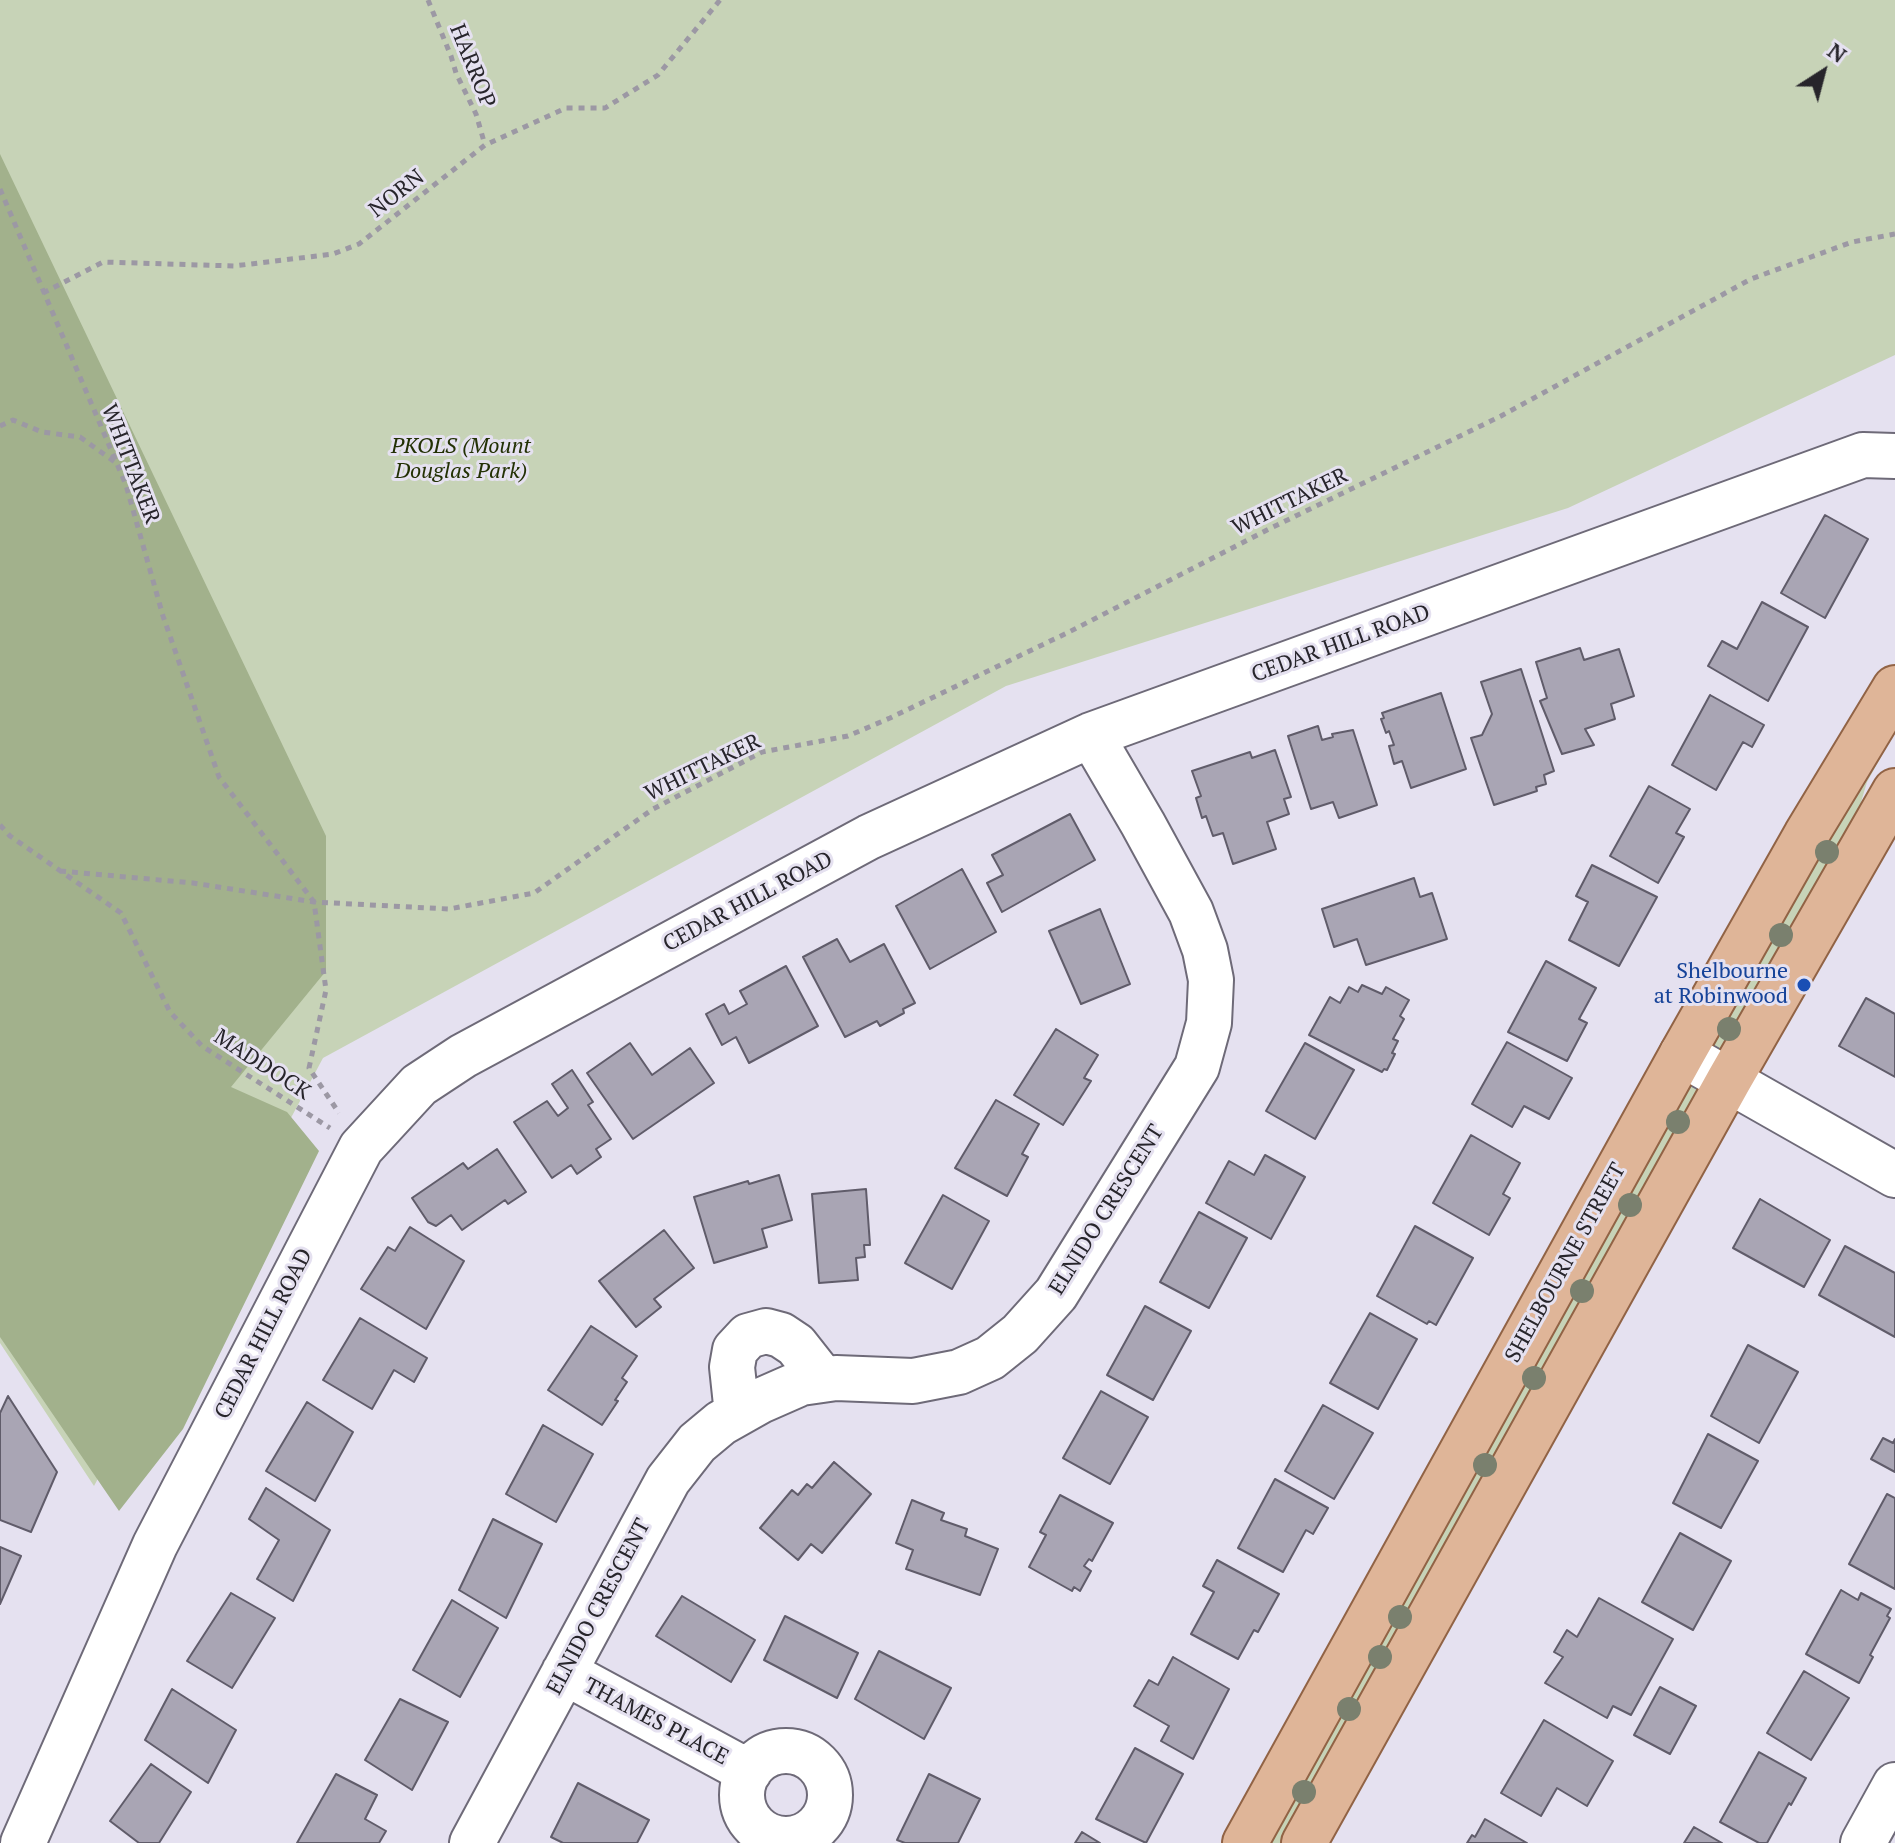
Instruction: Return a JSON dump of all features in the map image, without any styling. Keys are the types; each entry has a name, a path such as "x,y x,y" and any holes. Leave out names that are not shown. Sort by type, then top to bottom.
{"main road":[{"name":"SHELBOURNE STREET","path":"1245,1843 1682,1054 1806,835 1895,688"},
{"path":"1304,1843 1729,1080 1895,791"}],"street":[{"name":"CEDAR HILL ROAD","path":"23,1843 155,1545 361,1148 419,1085 463,1056 869,837 1091,735 1863,455 1895,456"},
{"name":"ELNIDO CRESCENT","path":"472,1843 668,1480 697,1443 721,1423 801,1383 822,1378 913,1381 959,1372 990,1358 1020,1334 1056,1294 1197,1067 1209,1023 1211,980 1205,950 1191,912 1091,735"},
{"path":"1682,1054 1895,1175"},
{"path":"737,1414 732,1367 735,1350 748,1336 766,1331 781,1335 796,1345 822,1378"},
{"name":"THAMES PLACE","path":"564,1672 749,1772"},
{"path":"1863,1843 1895,1785"}],"path":[{"name":"HARROP","path":"428,0 456,73 476,114 485,145"},
{"name":"NORN","path":"43,293 103,262 234,266 333,254 359,244 485,145 566,108 605,108 658,75 720,0"},
{"name":"WHITTAKER","path":"0,189 126,485 163,616 219,777 314,902 449,909 534,893 653,809 762,752 848,736 890,718 1501,416 1751,279 1852,242 1895,234"},
{"path":"0,426 13,420 42,432 80,437 116,462"},
{"name":"MADDOCK","path":"0,825 10,836 121,913 170,1012 202,1046 361,1148"},
{"path":"60,871 193,883 314,902 326,990 309,1068 361,1148"}],"green space":[{"name":"PKOLS (Mount Douglas Park)","path":"0,0 1895,0 1895,355 1568,508 1006,686 323,1058 94,1486 0,1343"},
{"path":"0,154 326,836 326,971 231,1087 287,1112 319,1151 183,1429 119,1511 0,1337"},
{"path":"1895,711 1895,732 1867,782 1845,856 1293,1843 1256,1843"}],"building":[{"path":"1825,515 1868,539 1825,618 1781,593"},
{"path":"1762,602 1808,627 1768,701 1708,666 1722,641 1737,649"},
{"path":"1580,648 1584,660 1619,649 1634,696 1611,704 1615,719 1585,729 1594,745 1562,754 1540,701 1547,698 1536,662"},
{"path":"1521,669 1554,771 1544,775 1546,784 1536,787 1537,791 1494,805 1471,738 1482,735 1492,714 1481,682"},
{"path":"1441,693 1466,769 1411,788 1402,761 1394,764 1389,746 1394,745 1389,731 1386,733 1382,713"},
{"path":"1710,695 1764,725 1752,747 1743,742 1716,790 1672,765"},
{"path":"1318,726 1322,740 1333,737 1332,734 1353,730 1377,805 1339,818 1333,802 1311,809 1288,736"},
{"path":"1275,750 1291,797 1284,799 1289,814 1267,822 1276,849 1233,864 1223,833 1213,836 1206,816 1202,818 1196,798 1201,796 1192,771 1250,752 1252,758"},
{"path":"1649,786 1690,809 1676,833 1684,837 1658,883 1610,856"},
{"path":"1070,814 1095,860 1002,912 987,883 1003,875 992,855"},
{"path":"1592,865 1657,897 1619,966 1569,940 1588,902 1576,896"},
{"path":"962,869 996,932 930,969 896,906"},
{"path":"1414,878 1420,897 1432,893 1447,939 1366,965 1357,939 1334,947 1322,909"},
{"path":"1100,909 1130,984 1081,1004 1049,931"},
{"path":"837,939 850,962 884,944 915,1003 880,1026 877,1021 845,1037 803,957"},
{"path":"1546,961 1596,988 1579,1019 1587,1023 1567,1061 1508,1032"},
{"path":"786,966 818,1026 749,1063 736,1037 722,1045 706,1014 724,1004 729,1014 747,1004 740,991"},
{"path":"1362,985 1382,994 1386,987 1409,1000 1400,1016 1404,1019 1393,1039 1398,1041 1392,1053 1395,1054 1387,1070 1382,1072 1309,1035 1330,997 1340,1003 1349,987 1358,992"},
{"path":"1866,998 1895,1014 1895,1077 1839,1046"},
{"path":"1056,1029 1098,1055 1084,1078 1091,1081 1063,1125 1014,1095"},
{"path":"1507,1042 1572,1078 1549,1119 1524,1106 1512,1127 1472,1104"},
{"path":"630,1043 652,1075 690,1048 714,1083 633,1139 587,1073"},
{"path":"1305,1043 1354,1070 1315,1139 1266,1111"},
{"path":"572,1070 593,1102 588,1105 611,1139 596,1149 601,1157 577,1174 571,1165 552,1178 514,1122 547,1101 558,1116 568,1108 552,1084"},
{"path":"996,1100 1039,1124 1022,1154 1028,1157 1007,1196 955,1168"},
{"path":"1471,1135 1520,1163 1503,1194 1510,1198 1489,1235 1433,1203"},
{"path":"497,1149 526,1192 508,1204 505,1200 462,1230 451,1215 436,1226 428,1222 412,1198 463,1163 468,1169"},
{"path":"1265,1155 1305,1177 1271,1239 1206,1203 1229,1161 1254,1175"},
{"path":"779,1175 792,1220 762,1229 767,1247 714,1263 694,1197"},
{"path":"866,1189 870,1245 864,1245 865,1257 856,1258 858,1280 819,1283 812,1194"},
{"path":"943,1195 989,1221 952,1289 905,1263"},
{"path":"1760,1199 1830,1240 1804,1287 1733,1248"},
{"path":"1199,1212 1247,1238 1209,1308 1160,1282"},
{"path":"1415,1226 1473,1258 1436,1325 1429,1321 1427,1324 1377,1296"},
{"path":"410,1227 464,1261 426,1329 361,1289 388,1247 395,1251"},
{"path":"664,1230 694,1268 654,1299 661,1307 636,1327 599,1281"},
{"path":"1845,1246 1895,1273 1895,1337 1819,1295"},
{"path":"1145,1306 1191,1331 1153,1400 1107,1375"},
{"path":"1370,1313 1417,1339 1378,1409 1330,1383"},
{"path":"360,1318 427,1358 414,1382 394,1370 372,1409 323,1380"},
{"path":"591,1326 637,1356 622,1378 627,1382 602,1425 548,1390"},
{"path":"1748,1345 1798,1372 1759,1443 1711,1416"},
{"path":"1101,1391 1148,1417 1110,1484 1063,1458"},
{"path":"8,1396 57,1472 31,1532 0,1520 0,1413"},
{"path":"307,1402 353,1432 315,1501 266,1471"},
{"path":"1323,1405 1373,1433 1334,1499 1285,1471"},
{"path":"543,1425 593,1454 556,1522 506,1494"},
{"path":"1708,1434 1758,1461 1721,1528 1673,1503"},
{"path":"1883,1438 1893,1443 1895,1439 1895,1472 1871,1459"},
{"path":"834,1462 871,1494 822,1553 811,1544 798,1560 760,1528 792,1490 798,1495 807,1484 812,1488"},
{"path":"1275,1479 1328,1508 1313,1534 1306,1530 1283,1572 1238,1548"},
{"path":"266,1488 330,1530 293,1601 257,1579 279,1540 249,1519"},
{"path":"1887,1494 1895,1498 1895,1589 1849,1564"},
{"path":"1060,1495 1113,1523 1092,1561 1089,1559 1084,1566 1091,1571 1080,1591 1074,1587 1072,1591 1029,1567 1046,1535 1040,1532"},
{"path":"912,1500 944,1513 941,1520 967,1529 965,1536 998,1549 980,1595 906,1569 913,1550 896,1543"},
{"path":"493,1519 542,1544 506,1618 459,1590"},
{"path":"1680,1533 1731,1561 1693,1630 1642,1602"},
{"path":"0,1547 21,1556 0,1604"},
{"path":"1217,1560 1279,1594 1258,1632 1254,1630 1238,1659 1191,1634 1214,1592 1203,1586"},
{"path":"1841,1590 1858,1600 1861,1593 1891,1609 1887,1616 1890,1618 1859,1683 1806,1654"},
{"path":"231,1593 275,1618 232,1688 187,1661"},
{"path":"682,1596 755,1640 731,1682 656,1636"},
{"path":"1599,1598 1673,1639 1631,1715 1613,1706 1607,1718 1545,1683 1563,1657 1554,1652 1567,1630 1577,1637"},
{"path":"452,1600 498,1628 460,1697 413,1670"},
{"path":"785,1616 858,1653 837,1698 764,1660"},
{"path":"879,1651 951,1688 924,1739 855,1699"},
{"path":"1173,1657 1229,1689 1193,1759 1161,1741 1169,1726 1134,1706 1149,1680 1158,1685"},
{"path":"1804,1671 1849,1698 1811,1760 1767,1733"},
{"path":"1660,1687 1696,1706 1670,1754 1634,1735"},
{"path":"172,1689 236,1730 208,1783 145,1740"},
{"path":"400,1699 448,1722 412,1790 365,1760"},
{"path":"1544,1720 1613,1761 1587,1806 1557,1788 1541,1816 1501,1793"},
{"path":"1135,1748 1183,1774 1146,1843 1096,1819"},
{"path":"1759,1752 1806,1778 1767,1843 1759,1843 1720,1822"},
{"path":"151,1764 191,1792 159,1843 139,1843 110,1821"},
{"path":"336,1774 377,1795 365,1819 386,1831 379,1843 297,1843"},
{"path":"929,1774 980,1799 958,1843 905,1843 897,1840"},
{"path":"578,1783 649,1820 637,1843 563,1843 551,1837"},
{"path":"1485,1819 1527,1843 1467,1843 1472,1835 1475,1837"},
{"path":"1694,1827 1722,1843 1684,1843"},
{"path":"1082,1832 1100,1843 1075,1843"}],"place":[{"name":"Shelbourne at Robinwood","path":"1804,985"}]}
